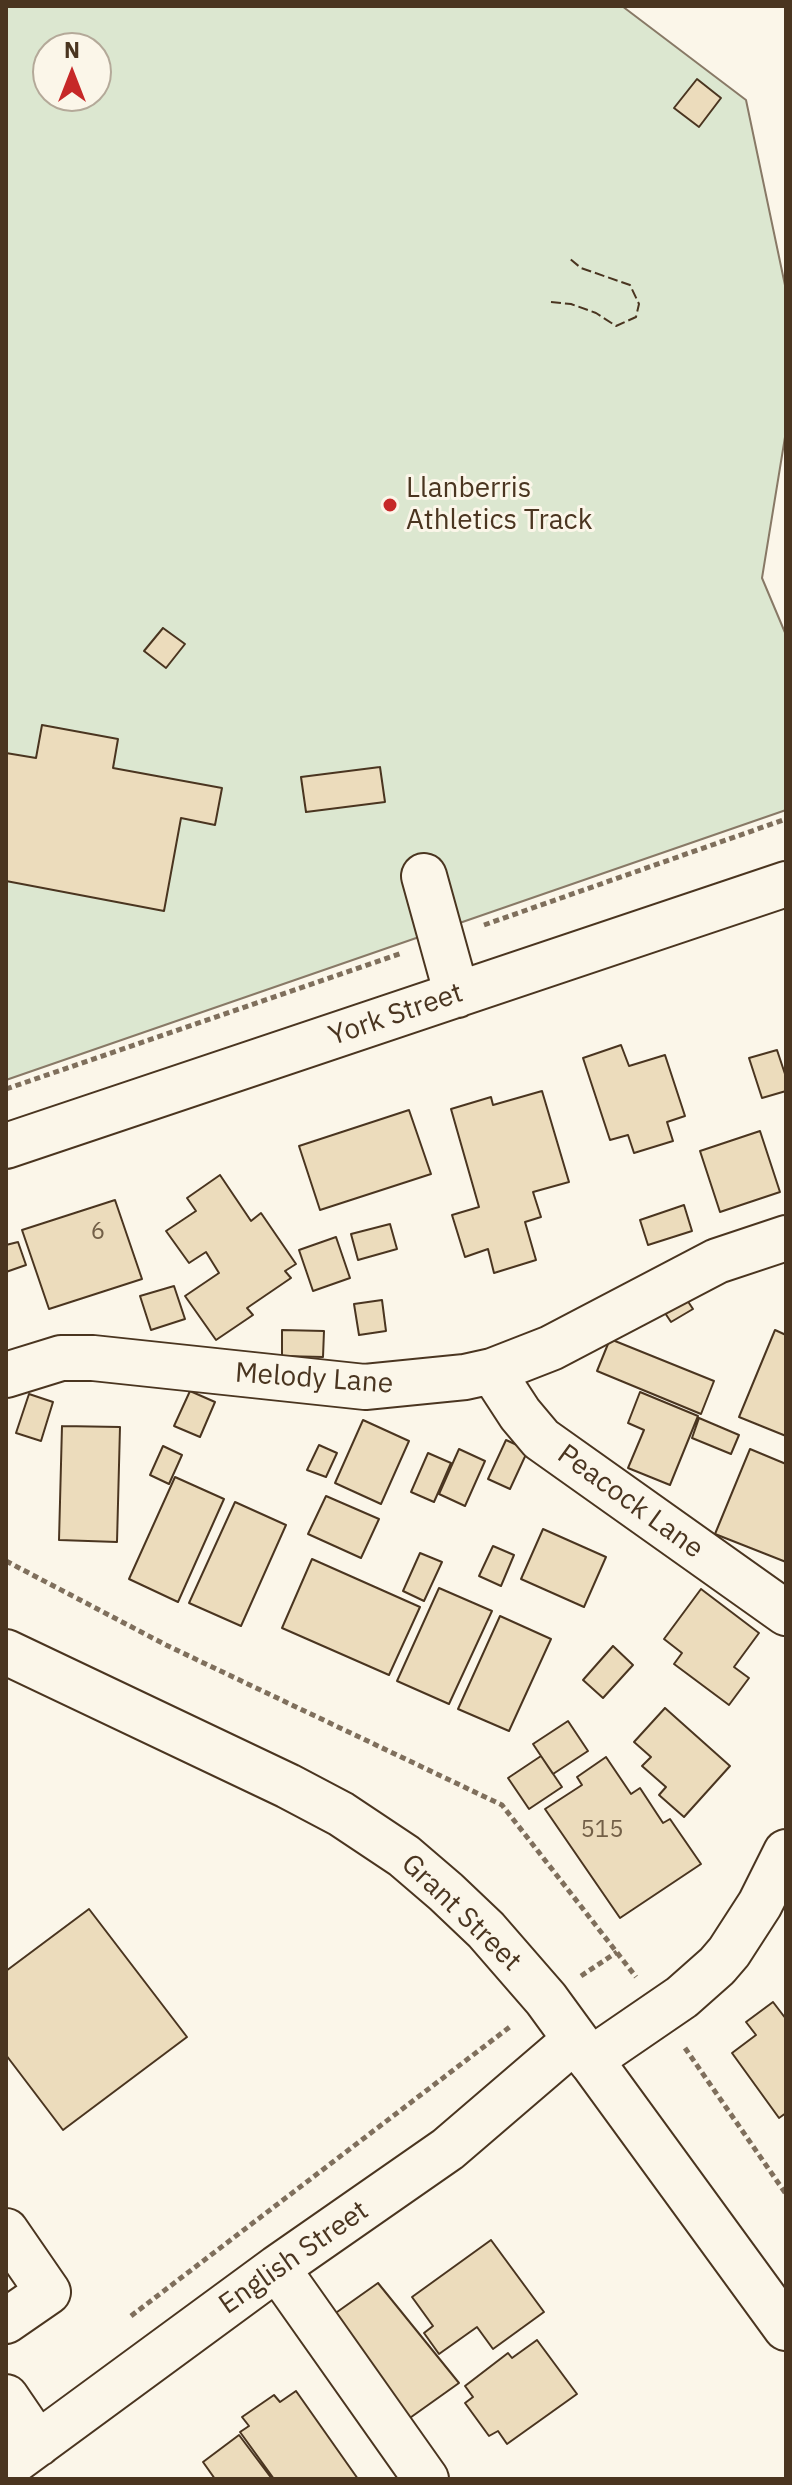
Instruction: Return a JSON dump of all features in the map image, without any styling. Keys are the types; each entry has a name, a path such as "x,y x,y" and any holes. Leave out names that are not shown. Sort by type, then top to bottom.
{"street":[{"path":"424,876 457,995"},
{"name":"York Street","path":"6,1146 786,884"},
{"name":"Melody Lane","path":"6,1375 61,1358 93,1358 365,1387 432,1382 492,1371 551,1348 717,1261 786,1238"},
{"name":"Peacock Lane","path":"492,1371 520,1414 541,1439 786,1613"},
{"name":"Grant Street","path":"6,1652 341,1814 404,1856 446,1892 486,1930 546,1999 786,2328"},
{"name":"English Street","path":"22,2455 583,2050 661,2012 700,1983 729,1952 784,1861"},
{"path":"6,2231 48,2292 6,2321"},
{"path":"277,2268 426,2479"},
{"path":"6,2397 22,2455"}],"path":[{"path":"6,1561 166,1645 502,1805 661,2012 786,2194"},
{"path":"127,2319 546,1999 617,1952"}],"green space":[{"name":"Llanberris Athletics Track","path":"6,6 622,6 746,100 786,290 786,431 762,578 786,635 786,810 6,1080"}],"building":[{"path":"697,79 721,98 699,127 674,108"},
{"path":"163,628 185,644 166,668 144,651"},
{"path":"42,725 118,739 113,768 222,788 215,825 181,818 164,911 6,881 6,753 36,758"},
{"path":"380,767 385,802 306,812 301,777"},
{"path":"621,1045 629,1066 665,1055 685,1116 667,1122 673,1141 634,1153 628,1135 610,1140 583,1058"},
{"path":"777,1050 786,1077 786,1091 762,1098 749,1058"},
{"path":"542,1091 569,1182 533,1192 541,1217 525,1222 536,1260 494,1273 488,1249 465,1257 452,1215 479,1207 451,1109 491,1097 493,1105"},
{"path":"409,1110 431,1174 320,1210 299,1146"},
{"path":"760,1131 780,1192 720,1212 700,1151"},
{"path":"220,1175 251,1221 261,1213 296,1264 285,1271 291,1278 247,1308 253,1315 216,1340 185,1296 219,1273 206,1252 189,1263 166,1231 196,1211 187,1198"},
{"path":"115,1200 142,1279 49,1309 22,1230"},
{"path":"684,1205 692,1231 648,1245 640,1220"},
{"path":"390,1224 397,1249 358,1260 351,1234"},
{"path":"336,1237 350,1278 313,1291 299,1250"},
{"path":"18,1242 26,1265 6,1272 6,1245"},
{"path":"174,1286 185,1319 151,1330 140,1296"},
{"path":"681,1291 693,1309 671,1322 659,1304"},
{"path":"382,1300 386,1331 359,1335 354,1304"},
{"path":"282,1330 324,1331 323,1357 282,1356"},
{"path":"775,1330 786,1335 786,1436 739,1417"},
{"path":"610,1339 714,1381 701,1414 597,1371"},
{"path":"190,1391 215,1402 200,1437 174,1426"},
{"path":"640,1392 698,1416 670,1485 628,1468 644,1430 628,1423"},
{"path":"29,1394 53,1402 41,1441 16,1433"},
{"path":"699,1418 739,1435 731,1454 692,1438"},
{"path":"363,1420 409,1441 381,1504 335,1483"},
{"path":"62,1426 120,1427 117,1542 59,1540"},
{"path":"506,1440 528,1450 510,1489 488,1479"},
{"path":"319,1445 337,1453 326,1477 307,1470"},
{"path":"163,1446 182,1455 169,1484 150,1475"},
{"path":"459,1449 485,1461 465,1506 439,1494"},
{"path":"750,1449 786,1464 786,1562 715,1534"},
{"path":"428,1453 451,1463 434,1502 411,1492"},
{"path":"175,1477 224,1499 178,1602 129,1579"},
{"path":"326,1496 379,1519 361,1558 308,1534"},
{"path":"235,1502 286,1525 241,1626 189,1603"},
{"path":"543,1529 606,1557 584,1607 521,1579"},
{"path":"493,1546 514,1555 501,1586 479,1576"},
{"path":"420,1553 442,1562 424,1601 403,1591"},
{"path":"312,1559 420,1607 389,1675 282,1628"},
{"path":"439,1588 492,1611 449,1704 397,1681"},
{"path":"701,1589 759,1633 734,1667 749,1678 729,1705 674,1664 682,1653 664,1639"},
{"path":"500,1616 551,1639 509,1731 458,1709"},
{"path":"613,1646 633,1665 603,1698 583,1680"},
{"path":"665,1708 730,1766 684,1817 659,1795 666,1787 642,1766 651,1757 634,1742"},
{"path":"568,1721 588,1751 553,1774 533,1744"},
{"path":"541,1756 562,1787 529,1809 508,1778"},
{"path":"606,1757 631,1794 640,1788 663,1823 670,1819 701,1864 620,1918 545,1809 582,1785 577,1777"},
{"path":"89,1909 187,2037 63,2130 6,2055 6,1971"},
{"path":"773,2002 786,2019 786,2113 779,2118 732,2053 756,2035 746,2022"},
{"path":"491,2240 544,2312 493,2349 477,2327 439,2354 424,2333 433,2326 412,2297"},
{"path":"378,2283 459,2383 407,2420 330,2317"},
{"path":"537,2340 577,2394 507,2444 498,2431 489,2436 465,2403 473,2397 465,2386 508,2353 512,2358"},
{"path":"296,2391 358,2479 274,2479 240,2432 249,2426 242,2417 274,2395 280,2402"},
{"path":"239,2435 272,2479 215,2479 203,2462"}],"fence":[{"path":"551,302 571,304 596,313 616,326 636,317 639,304 630,285 581,268 569,258"}],"place":[{"name":"Llanberris Athletics Track","path":"390,505"}]}
